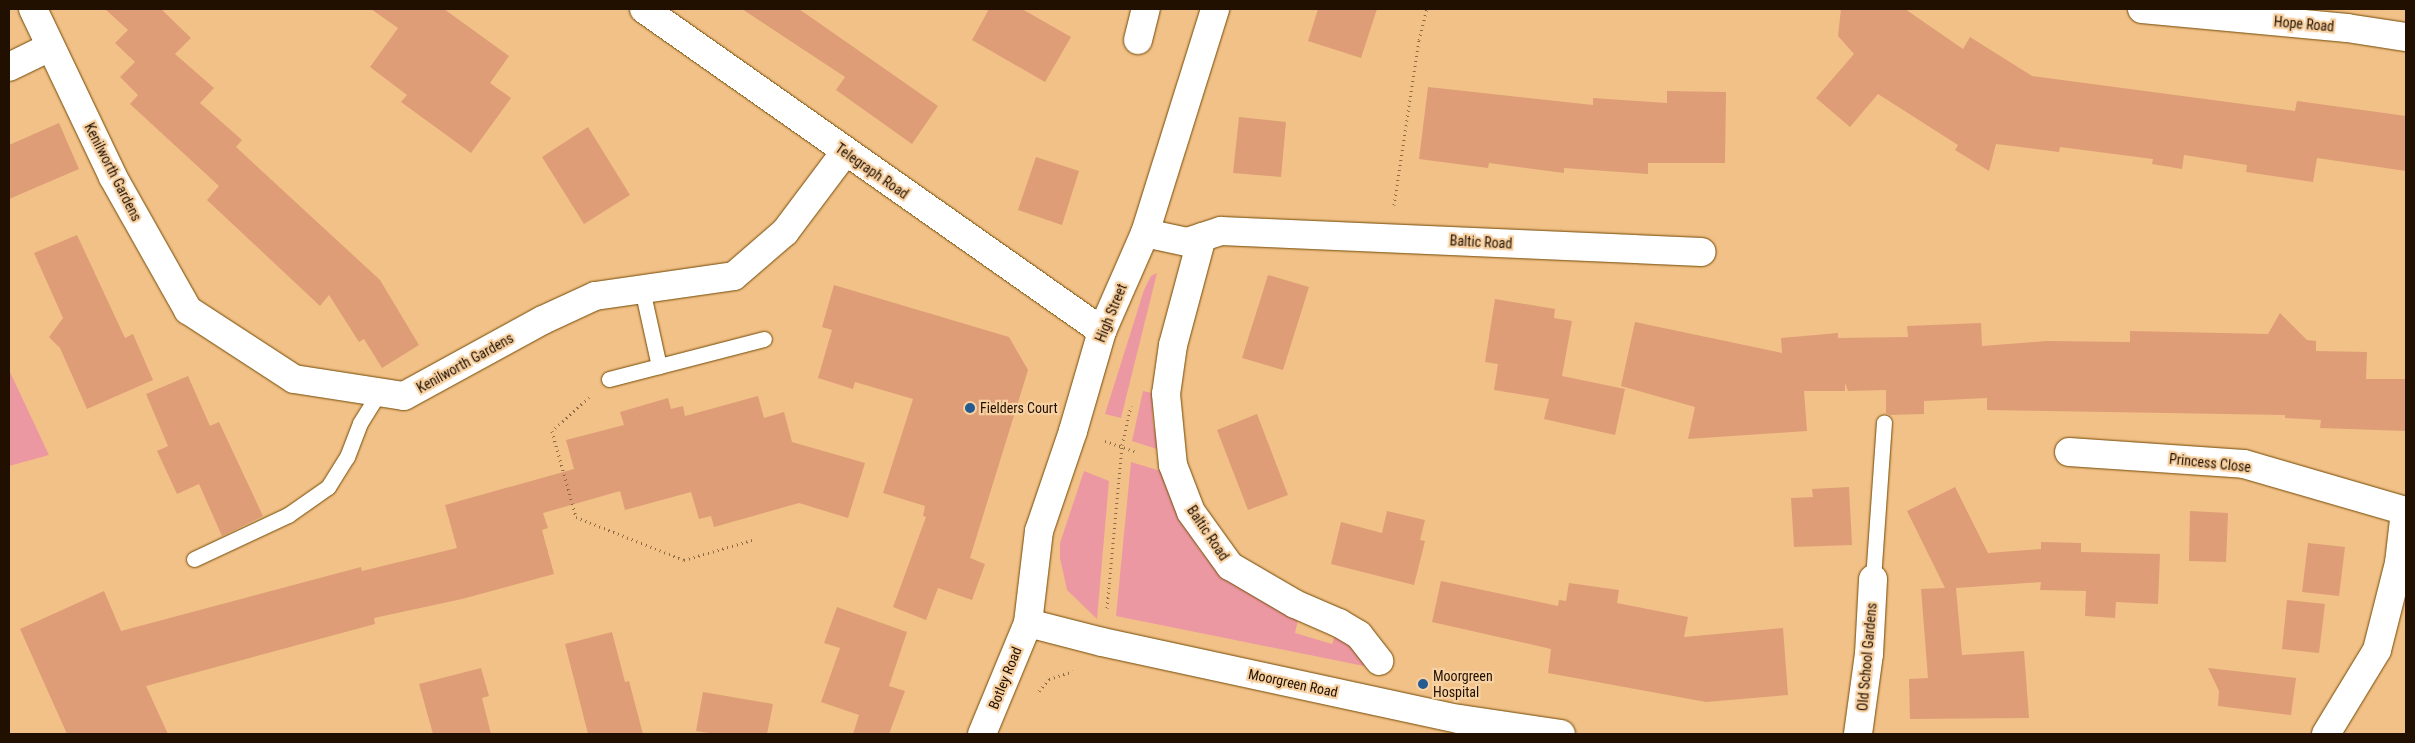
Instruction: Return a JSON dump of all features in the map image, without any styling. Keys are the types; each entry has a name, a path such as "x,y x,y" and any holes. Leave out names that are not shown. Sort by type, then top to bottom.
{"street":[{"name":"Kenilworth Gardens","path":"33,9 114,177 188,310 294,380 404,396 544,320 595,296 734,276 785,232 845,152"},
{"name":"Telegraph Road","path":"644,9 1102,331"},
{"path":"1138,40 1146,9"},
{"name":"High Street","path":"1028,623 1039,531 1073,432 1102,331 1145,233 1215,9"},
{"name":"Hope Road","path":"2142,9 2348,18 2406,37"},
{"path":"9,67 50,47"},
{"name":"Baltic Road","path":"1145,233 1187,242 1221,231 1702,252"},
{"name":"Baltic Road","path":"1202,237 1168,370 1166,394 1173,465 1191,512 1230,566 1295,604 1339,623 1359,635 1379,661"},
{"name":"Princess Close","path":"2068,452 2244,464 2406,511 2399,563 2376,650 2326,734"},
{"name":"Old School Gardens","path":"1858,734 1868,654 1873,579"},
{"name":"Botley Road","path":"982,734 1028,623"},
{"name":"Moorgreen Road","path":"1028,623 1102,642 1459,719 1561,734"}],"lane":[{"path":"642,289 659,366"},
{"path":"609,379 764,339"},
{"path":"194,559 288,515 328,487 347,457 360,422 379,392"},
{"path":"1873,579 1884,422"}],"path":[{"path":"1390,238 1415,65 1427,9"},
{"path":"609,379 552,431 576,517 684,560 752,540"},
{"path":"1073,432 1173,465"}],"shaded area":[{"path":"1157,273 1121,418 1105,414 1144,290 1151,276"},
{"path":"9,370 49,455 9,466"},
{"path":"1143,391 1152,393 1153,424 1160,450 1132,441"},
{"path":"1131,462 1164,472 1180,517 1199,549 1221,576 1241,589 1299,615 1295,633 1332,644 1336,633 1349,642 1364,660 1364,666 1116,616"},
{"path":"1084,471 1109,481 1097,619 1067,590 1060,558 1060,543"}],"building":[{"path":"105,9 161,9 191,38 175,54 214,88 200,103 242,140 236,147 380,280 419,345 382,368 364,339 359,342 329,295 320,306 207,200 219,186 130,104 138,95 120,77 135,62 115,43 128,30"},
{"path":"371,9 444,9 509,56 490,83 511,98 471,153 401,102 407,95 370,67 398,28"},
{"path":"742,9 799,9 938,106 912,144 836,90 845,77"},
{"path":"989,9 1022,9 1071,37 1045,82 972,40"},
{"path":"1318,9 1377,9 1361,58 1308,41"},
{"path":"1841,9 1905,9 1963,49 1970,37 2032,76 2295,111 2297,101 2406,116 2406,171 2317,158 2313,182 2246,172 2247,165 2184,155 2182,169 2152,164 2153,159 2060,147 2059,152 1996,144 1989,171 1955,150 1958,145 1878,94 1850,127 1816,98 1854,54 1838,36"},
{"path":"1428,87 1593,105 1593,98 1667,103 1667,91 1726,92 1725,163 1648,163 1648,174 1564,168 1564,173 1489,163 1488,168 1419,159"},
{"path":"1239,117 1286,122 1281,177 1233,173"},
{"path":"59,123 79,169 9,199 9,145"},
{"path":"588,127 630,195 584,224 542,157"},
{"path":"1036,157 1079,171 1062,225 1018,210"},
{"path":"77,235 125,338 133,334 153,380 87,409 60,348 49,337 63,318 34,253"},
{"path":"1268,275 1309,287 1283,370 1242,358"},
{"path":"834,285 1009,337 1028,370 970,558 985,564 972,600 938,588 926,620 893,607 926,517 923,516 925,506 883,493 913,399 855,382 853,389 818,378 832,330 822,327"},
{"path":"1495,299 1555,309 1554,318 1572,321 1562,376 1625,389 1615,435 1544,419 1549,399 1494,390 1498,364 1485,362"},
{"path":"2280,313 2307,340 2316,341 2316,351 2367,352 2366,379 2406,379 2406,431 2320,428 2321,420 2285,418 2285,415 1987,410 1987,398 1924,401 1924,414 1890,415 1886,413 1886,390 1848,391 1845,383 1845,391 1804,391 1807,431 1688,439 1695,407 1621,386 1635,322 1782,353 1781,338 1838,333 1838,338 1908,337 1907,326 1981,323 1982,346 2047,341 2130,342 2130,331 2268,334"},
{"path":"188,376 210,426 219,422 263,516 222,536 199,484 177,494 157,451 168,446 146,394"},
{"path":"758,396 764,418 784,412 792,442 865,463 848,518 799,503 714,527 711,516 699,519 691,492 625,510 620,491 543,513 548,528 542,530 554,574 462,599 374,618 375,624 146,686 168,734 67,734 20,629 104,591 121,631 361,567 362,571 457,548 445,505 574,469 566,440 624,425 620,412 668,398 671,409 683,406 685,416"},
{"path":"1257,414 1288,495 1248,510 1217,430"},
{"path":"1849,487 1852,545 1794,547 1791,498 1813,497 1812,489"},
{"path":"1955,487 1988,553 2041,549 2041,542 2081,543 2081,552 2160,554 2158,604 2116,602 2115,618 2085,616 2086,591 2040,590 2041,582 1956,588 1962,655 2024,651 2029,718 1910,719 1909,679 1928,678 1921,589 1945,588 1907,511"},
{"path":"1387,511 1425,520 1420,540 1425,541 1414,585 1331,564 1341,522 1382,533"},
{"path":"2190,511 2228,513 2226,562 2189,561"},
{"path":"2308,543 2345,547 2339,596 2302,592"},
{"path":"1441,581 1558,606 1559,600 1566,601 1569,583 1619,590 1617,603 1688,617 1684,637 1783,628 1788,695 1706,702 1548,673 1551,649 1432,622"},
{"path":"2287,600 2325,604 2319,653 2282,649"},
{"path":"837,607 907,632 889,686 905,691 889,734 853,734 859,715 821,702 840,648 824,643"},
{"path":"612,632 625,682 629,681 643,734 588,734 565,644"},
{"path":"481,668 489,696 482,698 491,734 433,734 419,684"},
{"path":"2208,668 2296,678 2291,715 2218,706 2219,691"},
{"path":"703,692 773,704 767,734 716,734 696,731"}],"place":[{"name":"Fielders Court","path":"970,408"},
{"name":"Moorgreen Hospital","path":"1423,684"}]}
